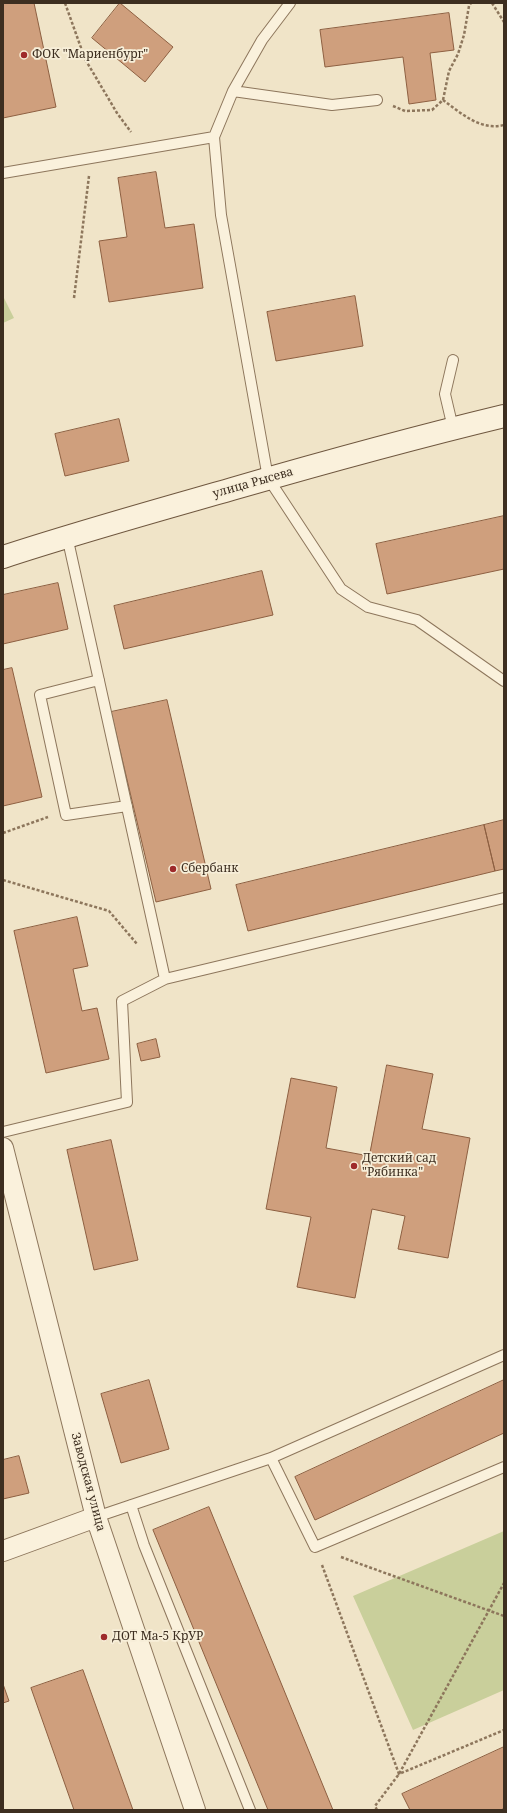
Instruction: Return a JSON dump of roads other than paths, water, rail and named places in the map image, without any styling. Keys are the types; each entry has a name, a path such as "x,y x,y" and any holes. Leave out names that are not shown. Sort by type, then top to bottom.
{"main road":[{"name":"улица Рысева","path":"3,557 67,536 268,478 453,428 504,416"}],"street":[{"name":"Заводская улица","path":"3,1148 96,1517 195,1810"},
{"path":"3,1551 96,1517"}],"lane":[{"path":"290,3 262,40 233,91 214,137 221,215 268,478 341,589 368,607 417,620 504,681"},
{"path":"233,91 332,105 377,100"},
{"path":"3,173 214,137"},
{"path":"453,428 445,394 454,360"},
{"path":"67,536 165,979"},
{"path":"99,680 40,694 65,811 66,815 127,806"},
{"path":"3,1132 127,1102 122,1001 165,979 504,898"},
{"path":"96,1517 271,1458 504,1355"},
{"path":"271,1458 315,1548 504,1467"},
{"path":"132,1505 144,1545 250,1810"}],"place":[{"name":"ФОК \"Мариенбург\"","path":"24,55"},
{"name":"Сбербанк","path":"173,869"},
{"name":"Детский сад \"Рябинка\"","path":"354,1166"},
{"name":"ДОТ Ма-5 КрУР","path":"104,1637"}]}
